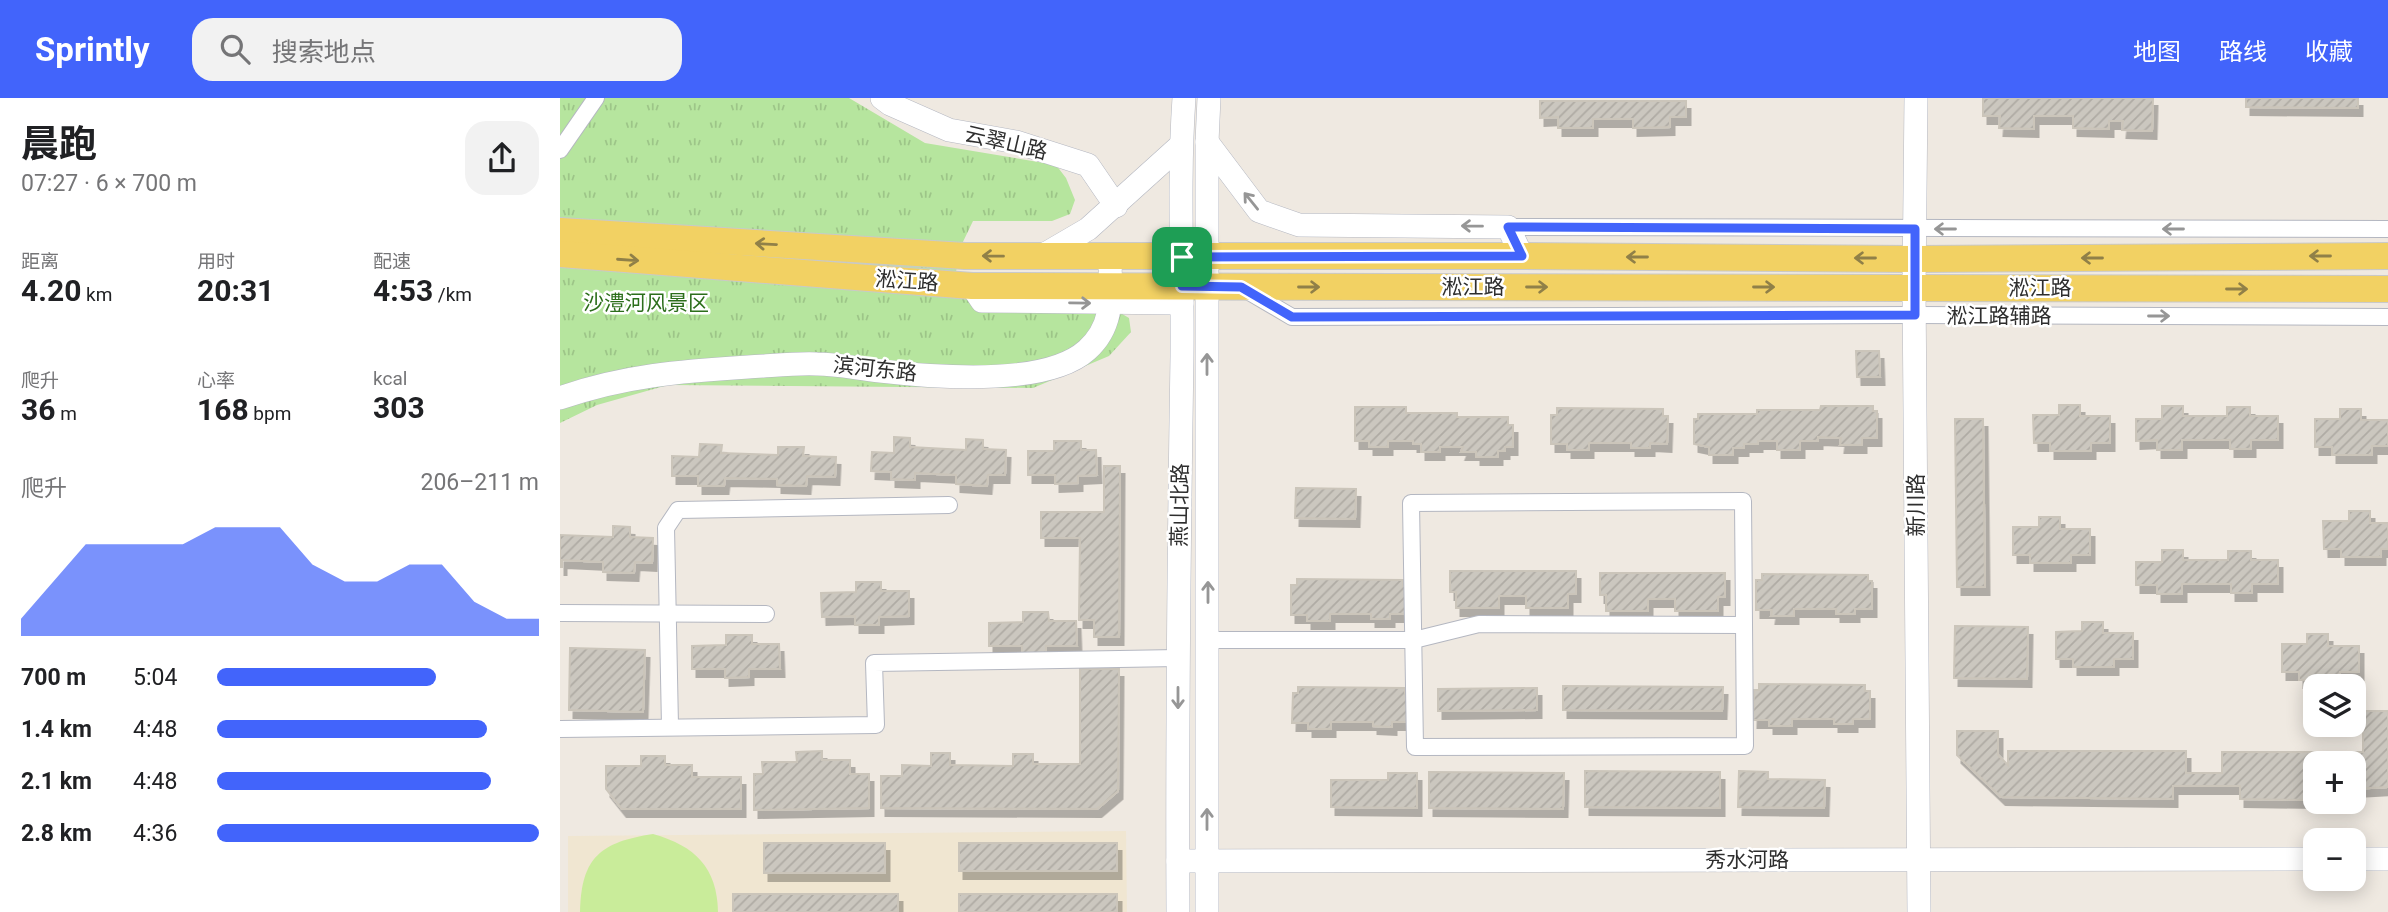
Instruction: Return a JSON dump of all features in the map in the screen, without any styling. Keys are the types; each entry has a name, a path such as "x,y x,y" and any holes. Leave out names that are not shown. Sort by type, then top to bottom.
{"main road":[{"name":"淞江路","path":"560,231 965,256 1914,259 2388,256"},
{"name":"淞江路","path":"560,254 1110,295 1241,287 2388,289"}],"street":[{"path":"560,149 596,98"},
{"name":"云翠山路","path":"882,98 949,130 1016,142 1088,165 1116,206"},
{"name":"燕山北路","path":"1184,98 1181,145 1195,257"},
{"name":"燕山北路","path":"1178,912 1178,658 1191,292 1209,98"},
{"name":"新川路","path":"1916,98 1914,287 1919,912"},
{"path":"1207,142 1259,211 1298,225 2388,229"},
{"path":"1040,257 1088,229 1181,145"},
{"path":"1508,227 1522,256"},
{"name":"滨河东路","path":"560,398 591,387 652,374 817,363 882,372 944,376 1014,376 1063,366 1088,350 1110,318 1110,257"},
{"name":"淞江路辅路","path":"1241,287 1292,317 2388,317"},
{"name":"燕山北路","path":"1191,292 1208,640 1207,912"},
{"path":"1743,501 1745,746 1415,747 1414,640 1411,503 1743,501"},
{"path":"670,726 666,528 678,510 949,506"},
{"path":"560,613 766,614"},
{"path":"1208,640 1414,640 1479,624 1744,625"},
{"path":"560,729 876,725 874,663 1178,658"},
{"name":"秀水河路","path":"1178,861 2303,859"},
{"path":"2366,859 2388,859"}],"shaded area":[{"path":"1126,831 1127,912 568,912 568,836"}],"green space":[{"name":"沙澧河风景区","path":"560,98 849,98 925,143 1056,165 1066,178 1075,200 1070,214 1052,221 973,221 960,248 952,296 1090,295 1129,318 1131,332 1109,356 1033,388 668,385 597,405 560,423"},
{"path":"653,834 681,845 701,861 713,883 718,912 580,912 585,878 597,855 620,842"}],"building":[{"path":"1983,98 2153,98 2152,131 2122,130 2123,121 2109,121 2109,129 2073,128 2073,116 2034,116 2034,129 1999,128 2000,116 1983,116"},
{"path":"2246,98 2358,98 2358,108 2246,107"},
{"path":"1540,101 1686,101 1686,117 1670,117 1670,127 1633,128 1633,119 1593,119 1593,128 1558,128 1558,117 1540,118"},
{"path":"1856,351 1879,351 1880,377 1857,377"},
{"path":"2059,405 2080,405 2080,416 2110,416 2110,443 2091,443 2091,451 2050,451 2050,443 2034,443 2033,415 2059,415"},
{"path":"1821,406 1873,406 1873,411 1877,411 1877,438 1862,438 1862,445 1840,445 1841,438 1818,437 1818,441 1800,441 1800,450 1777,450 1777,441 1758,441 1758,444 1744,444 1744,448 1733,448 1733,455 1709,455 1709,447 1694,444 1694,419 1698,419 1698,414 1820,410"},
{"path":"2162,406 2183,406 2183,416 2227,416 2227,407 2250,407 2250,416 2278,416 2278,440 2251,440 2251,449 2230,449 2230,440 2182,440 2182,450 2157,450 2157,440 2136,441 2136,419 2162,419"},
{"path":"1355,407 1406,407 1406,413 1457,413 1457,417 1508,417 1508,425 1513,425 1513,447 1498,451 1498,457 1476,457 1476,452 1461,452 1463,447 1440,447 1440,452 1421,452 1421,444 1413,444 1413,441 1388,441 1388,447 1369,447 1369,441 1355,441"},
{"path":"1557,408 1663,409 1663,416 1668,416 1667,444 1650,443 1650,448 1631,448 1631,443 1589,443 1589,450 1567,450 1567,444 1551,444 1551,415 1557,415"},
{"path":"2340,409 2361,409 2361,420 2388,420 2388,446 2372,446 2372,455 2332,455 2332,447 2315,447 2315,419 2340,419"},
{"path":"1955,419 1983,419 1985,587 1957,587"},
{"path":"894,437 910,438 910,447 966,450 966,439 983,440 983,449 1006,450 1005,475 988,475 987,486 956,484 956,475 915,473 915,480 891,479 891,472 871,471 872,452 894,453"},
{"path":"1054,441 1081,441 1081,450 1096,450 1097,475 1078,476 1078,483 1055,484 1055,475 1028,475 1028,451 1054,451"},
{"path":"700,444 722,445 721,453 778,455 778,447 804,447 803,456 836,457 835,477 807,476 806,486 777,485 777,479 725,478 724,486 698,486 698,476 672,476 672,456 699,457"},
{"path":"1104,466 1120,466 1119,637 1094,637 1094,620 1079,620 1080,538 1041,538 1041,512 1104,512"},
{"path":"1296,488 1356,489 1355,519 1295,518"},
{"path":"2349,511 2370,511 2370,523 2388,523 2388,549 2381,549 2381,557 2341,557 2341,549 2324,549 2323,521 2349,521"},
{"path":"2039,517 2060,517 2060,529 2090,529 2090,555 2071,555 2071,563 2030,563 2030,555 2013,555 2013,527 2039,527"},
{"path":"613,526 630,527 630,537 653,538 652,563 635,562 634,573 603,572 603,562 562,560 560,567 560,535 613,537"},
{"path":"2162,550 2183,550 2183,560 2228,560 2228,551 2251,551 2251,560 2278,560 2278,584 2252,584 2252,593 2231,593 2231,584 2182,584 2182,594 2157,594 2157,585 2136,585 2136,562 2162,562"},
{"path":"1450,571 1576,571 1576,594 1568,594 1568,608 1526,608 1526,596 1499,596 1499,608 1456,608 1456,592 1450,592"},
{"path":"1600,573 1725,573 1725,597 1718,597 1718,611 1675,611 1675,599 1648,599 1648,611 1606,611 1606,595 1600,595"},
{"path":"1762,574 1868,575 1868,581 1872,581 1872,609 1855,609 1855,614 1836,614 1836,609 1794,609 1794,616 1771,616 1772,610 1756,610 1756,580 1762,580"},
{"path":"1297,579 1403,580 1403,586 1408,586 1408,614 1390,614 1390,619 1371,619 1371,614 1330,614 1330,621 1307,621 1307,615 1291,615 1291,585 1297,585"},
{"path":"856,582 881,582 881,591 909,591 909,616 879,617 879,625 855,625 855,616 822,617 821,593 856,592"},
{"path":"1023,612 1048,612 1049,621 1076,621 1077,646 1046,646 1046,654 1022,655 1022,646 989,646 989,623 1023,622"},
{"path":"2082,622 2103,622 2103,633 2133,633 2133,659 2114,659 2114,667 2073,667 2073,659 2056,659 2056,632 2082,631"},
{"path":"1955,626 2028,627 2027,679 1954,678"},
{"path":"2307,634 2328,634 2328,646 2359,646 2359,672 2303,674 2303,680 2299,680 2299,672 2282,672 2282,644 2307,644"},
{"path":"726,635 752,635 752,644 779,644 780,669 749,669 749,677 725,678 725,669 692,669 692,646 726,645"},
{"path":"570,648 645,650 643,712 569,710"},
{"path":"1080,669 1119,669 1118,791 1097,809 881,808 881,776 902,776 902,765 931,766 931,753 950,753 950,765 1013,766 1013,754 1033,754 1033,764 1080,764"},
{"path":"1759,684 1865,685 1865,691 1870,691 1870,719 1853,719 1853,724 1834,724 1834,719 1792,719 1792,726 1769,726 1769,720 1753,720 1754,690 1759,690"},
{"path":"1563,686 1723,687 1722,711 1563,710"},
{"path":"1298,687 1405,688 1405,694 1409,694 1409,722 1392,722 1392,727 1373,726 1373,722 1331,722 1331,729 1308,729 1308,723 1292,723 1293,693 1298,693"},
{"path":"1537,688 1537,710 1438,711 1438,689"},
{"path":"2366,711 2388,711 2388,787 2366,788 2366,751 2363,751"},
{"path":"1957,731 1998,731 1998,755 2008,765 2008,751 2186,751 2186,773 2222,773 2222,752 2303,752 2303,800 2240,799 2240,786 2173,786 2173,799 2001,797 1957,755"},
{"path":"822,751 822,760 850,760 850,774 869,774 869,808 754,810 754,774 763,774 762,762 797,762 796,752"},
{"path":"641,756 665,756 665,765 692,765 692,777 741,777 741,809 622,809 606,789 606,766 641,766"},
{"path":"1585,771 1720,772 1720,808 1585,807"},
{"path":"1739,771 1768,772 1768,779 1825,780 1824,808 1738,807"},
{"path":"1429,772 1564,773 1563,809 1429,808"},
{"path":"1388,773 1417,773 1417,808 1331,807 1331,780 1388,780"},
{"path":"764,843 885,843 885,873 764,873"},
{"path":"959,843 1117,843 1117,871 959,871"},
{"path":"733,894 898,894 898,912 733,912"},
{"path":"959,894 1117,894 1117,912 959,912"}],"route":[{"path":"1508,227 1915,229 1915,315 1292,317 1241,287 1182,286 1182,257 1522,256 1508,227"}]}
